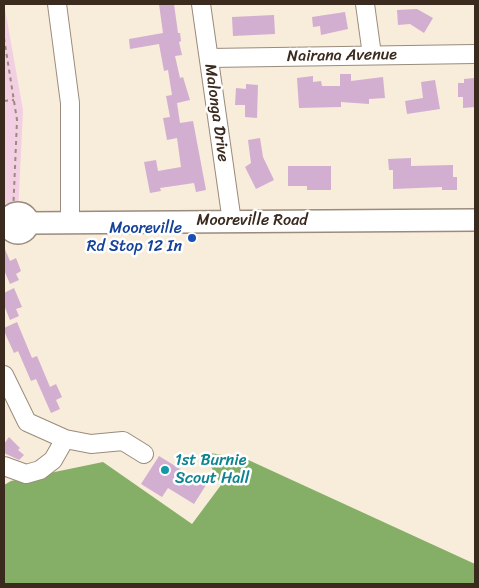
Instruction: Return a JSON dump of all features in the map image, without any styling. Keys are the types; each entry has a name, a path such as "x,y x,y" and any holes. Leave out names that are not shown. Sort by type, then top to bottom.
{"main road":[{"name":"Mooreville Road","path":"13,221 475,220"}],"street":[{"path":"57,4 70,103 70,222"},
{"name":"Malonga Drive","path":"201,4 232,222"},
{"path":"365,4 372,55"},
{"name":"Nairana Avenue","path":"209,58 475,54"},
{"path":"4,376 27,422 65,439 91,444 123,441 144,454"},
{"path":"4,466 26,474 40,470 53,460 65,439"}],"path":[{"path":"4,38 17,120 13,221"},
{"path":"4,101 14,100"}],"shaded area":[{"path":"4,4 23,110 18,213 11,216 7,223 4,223"}],"green space":[{"path":"203,452 244,458 475,564 475,584 4,584 4,485 11,481 103,462 192,524 221,485"}],"building":[{"path":"159,4 174,4 182,55 175,56 180,78 183,77 190,100 177,103 180,123 193,121 206,190 196,192 194,183 160,188 161,191 150,193 144,162 156,160 158,171 181,167 177,138 167,140 163,118 170,117 166,96 172,95 168,70 164,71 159,44 130,49 129,39 163,33"},
{"path":"417,9 433,18 424,33 410,24 398,25 397,10"},
{"path":"345,12 348,29 321,35 320,26 313,27 312,17"},
{"path":"274,15 275,34 233,36 232,17"},
{"path":"340,74 351,74 351,81 383,77 385,98 369,99 369,104 341,102 341,107 299,108 297,78 313,76 313,82 321,81 322,86 340,86"},
{"path":"475,78 475,107 463,108 463,97 458,97 458,83 464,83 464,79"},
{"path":"435,80 440,109 407,114 405,101 423,98 421,82"},
{"path":"246,84 258,85 257,118 245,117 245,105 235,105 236,88 246,89"},
{"path":"260,138 263,157 274,180 256,189 245,167 251,163 248,140"},
{"path":"411,158 411,166 453,165 453,177 457,177 457,190 442,190 442,187 393,189 393,170 389,170 388,159"},
{"path":"288,166 331,166 331,190 307,190 307,186 288,186"},
{"path":"4,247 10,261 16,258 21,271 16,274 19,280 10,284 4,270"},
{"path":"14,288 22,307 16,309 19,316 10,320 4,305 4,293"},
{"path":"17,322 32,358 37,356 50,387 56,384 62,397 56,400 60,409 51,413 36,379 31,381 18,351 14,353 4,331 4,328"},
{"path":"9,437 24,455 19,460 4,453 4,444"},
{"name":"1st Burnie Scout Hall","path":"159,456 206,485 194,504 168,488 162,497 141,484"}],"place":[{"name":"Mooreville Rd Stop 12 In","path":"192,238"},
{"name":"1st Burnie Scout Hall","path":"165,470"}]}
